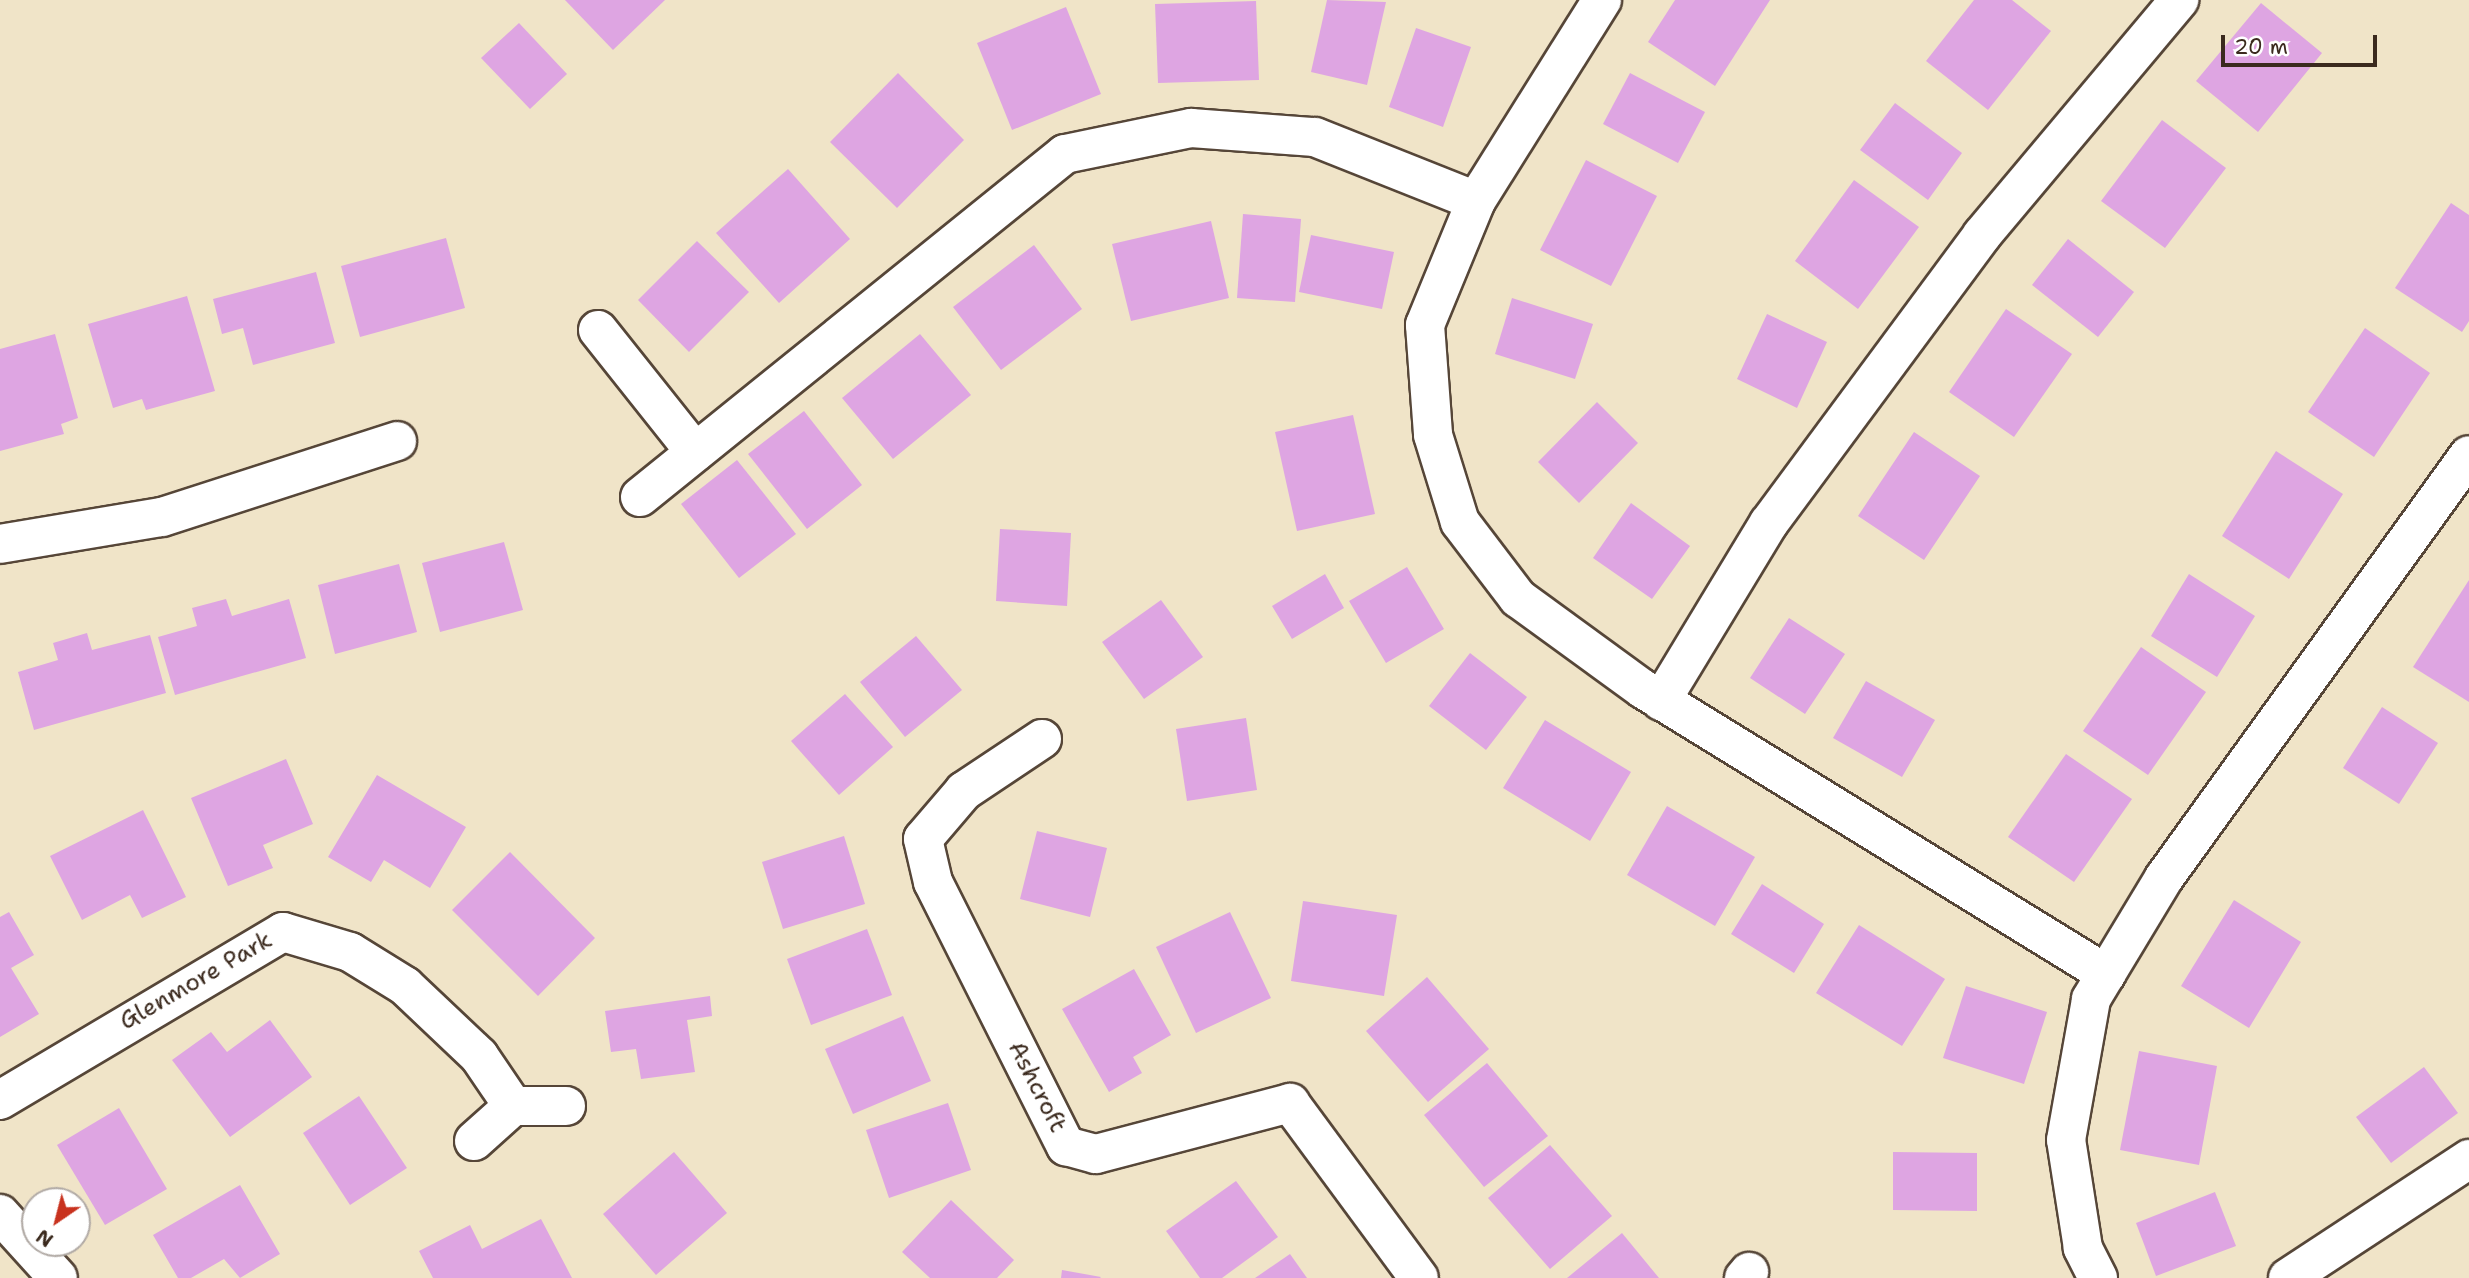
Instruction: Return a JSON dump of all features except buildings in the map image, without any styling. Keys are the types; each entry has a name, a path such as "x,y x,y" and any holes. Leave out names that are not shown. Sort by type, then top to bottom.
{"street":[{"path":"1602,0 1476,201 1425,325 1433,435 1460,522 1518,598 1661,701 2106,974"},
{"path":"1661,701 1769,523 1982,235 2179,0"},
{"path":"639,496 1065,154 1191,128 1315,137 1476,201"},
{"path":"598,330 695,452"},
{"path":"0,544 162,517 397,441"},
{"path":"2098,1278 2083,1248 2066,1140 2091,999 2164,878 2469,455"},
{"name":"Ashcroft","path":"1042,739 964,791 923,839 933,882 1066,1146 1096,1154 1290,1103 1419,1278"},
{"name":"Glenmore Park","path":"0,1100 283,932 350,952 405,986 479,1056 513,1106"},
{"path":"474,1141 513,1106 566,1106"},
{"path":"2288,1278 2469,1159"},
{"path":"0,1214 58,1278"}]}
